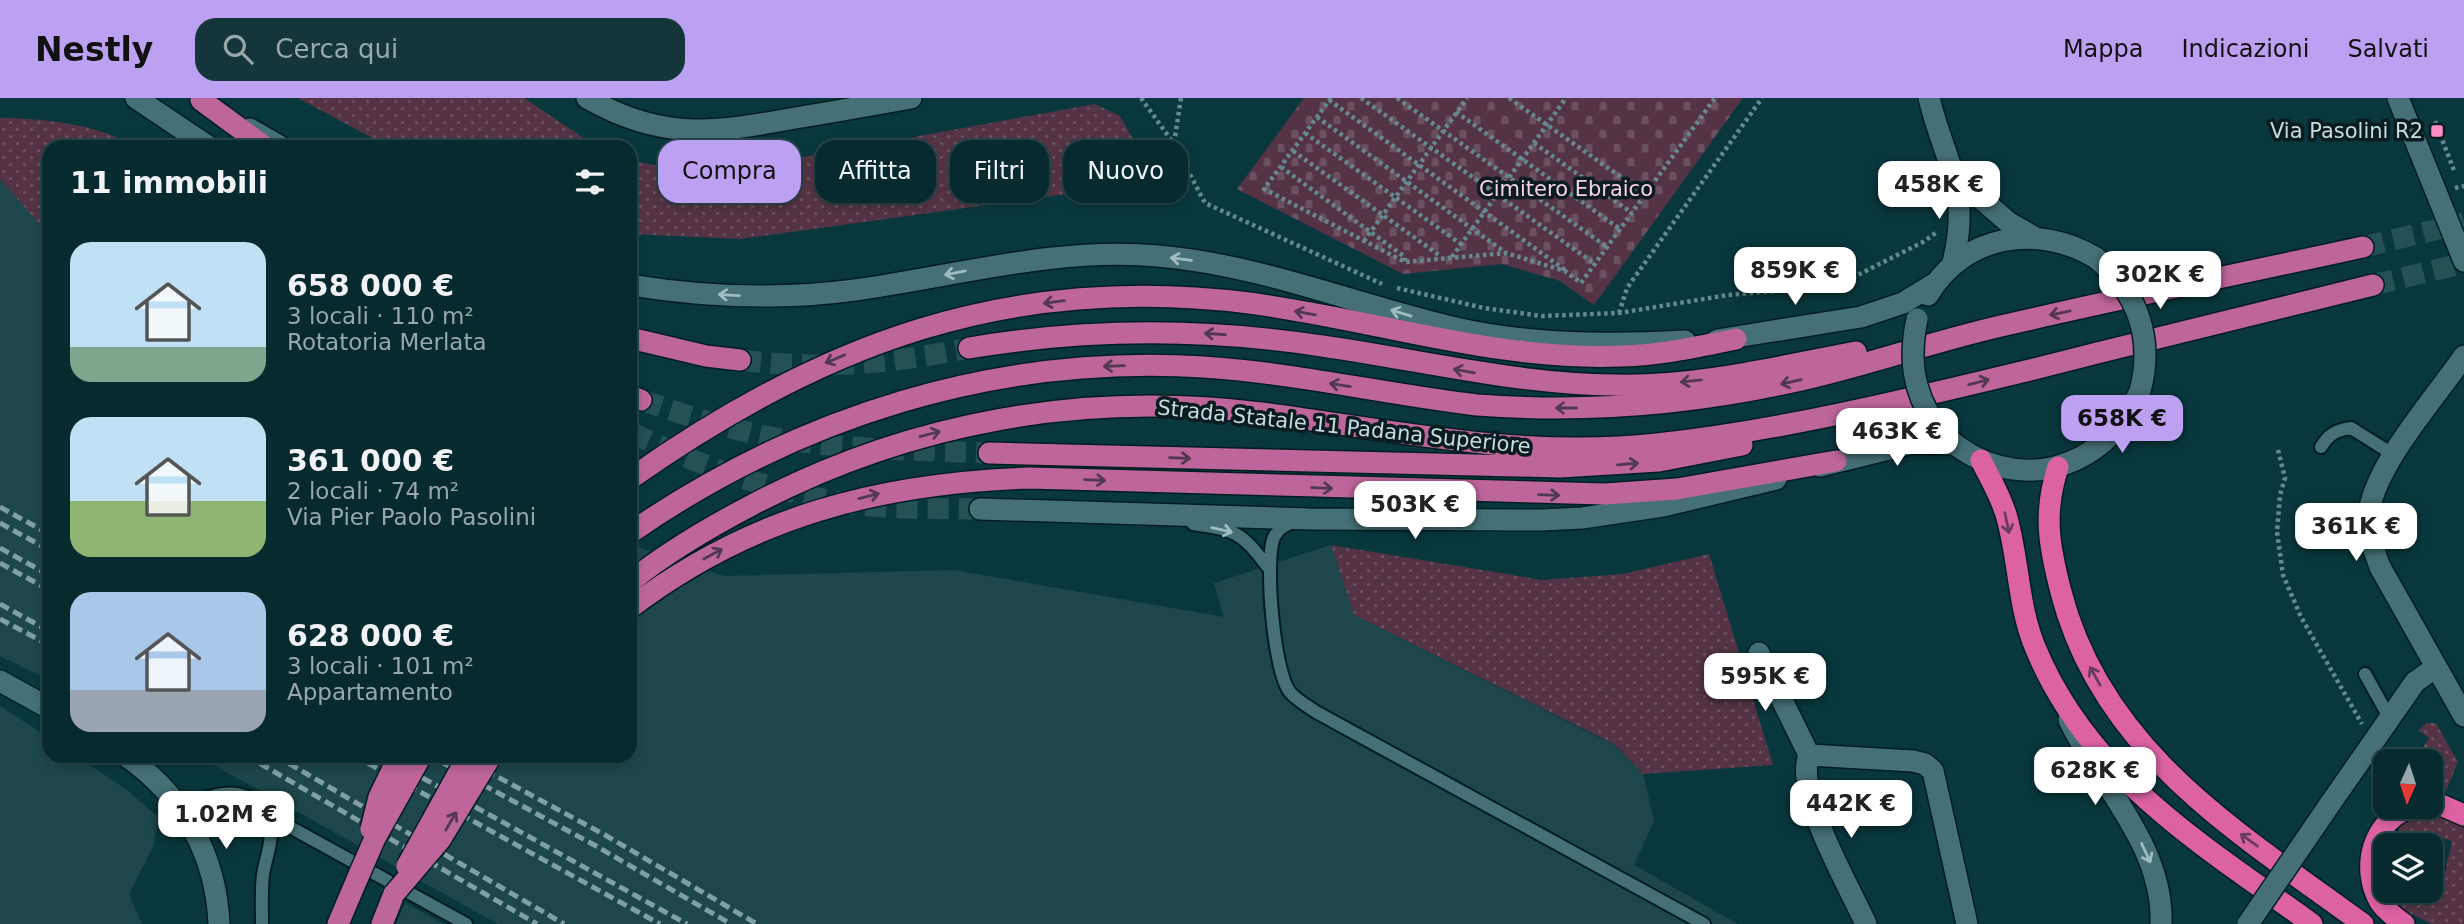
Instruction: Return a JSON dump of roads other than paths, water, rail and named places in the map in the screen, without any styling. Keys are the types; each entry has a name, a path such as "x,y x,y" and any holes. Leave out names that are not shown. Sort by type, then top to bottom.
{"highway":[{"path":"199,99 255,140"},
{"name":"Strada Statale 11 Padana Superiore","path":"637,529 713,480 795,439 874,408 961,385 1049,370 1130,365 1204,367 1476,405 1606,408 1710,397 1794,382 1999,326 2363,247"},
{"name":"Strada Statale 11 Padana Superiore","path":"637,577 731,516 815,474 890,445 970,423 1088,407 1219,408 1458,443 1559,448 1654,444 1866,410 2373,285"},
{"path":"637,474 735,409 839,357 950,320 1063,301 1140,297 1250,303 1476,344 1581,356 1651,355 1736,339"},
{"path":"970,348 1072,334 1199,333 1324,346 1499,377 1576,384 1645,385 1724,376 1999,326"},
{"path":"637,340 706,356 740,360"},
{"path":"989,453 1483,466 1619,465 1698,455 1866,410"},
{"path":"637,603 713,554 803,514 914,486 1030,478 1577,495 1676,489 1836,460"},
{"path":"1981,460 2008,519 2021,600 2034,646 2077,725 2131,788 2312,924"},
{"path":"2058,467 2048,504 2056,575 2081,648 2121,719 2145,750 2213,814 2363,924"},
{"path":"358,877 379,797 396,763"},
{"path":"338,924 375,838 417,763"},
{"path":"382,924 416,848 464,763"},
{"path":"394,894 440,840 487,763"},
{"path":"2443,806 2464,815"},
{"path":"2391,819 2382,828 2373,846 2372,877 2381,902 2404,924"}],"street":[{"path":"136,98 199,140"},
{"path":"587,98 620,116 686,131 723,131 911,98"},
{"path":"1929,98 1955,177 1960,206 1959,240 1952,266"},
{"path":"2398,98 2464,261"},
{"path":"199,99 269,140"},
{"path":"1955,177 1997,214 2034,237"},
{"path":"637,286 700,293 808,295 909,282 1035,260 1101,255 1157,256 1244,269 1423,320 1507,337 1613,345 1736,339 1872,314 1903,303 1934,284 1952,266 1989,244 2034,237 2065,243 2096,258 2122,284 2140,316 2146,350 2140,391 2126,419 2105,442 2080,459 2058,467 2020,470 1981,460 1955,444 1935,424 1922,402 1913,373 1912,342 1917,319 1934,284"},
{"path":"2464,356 2394,455 2373,492 2368,516 2371,543 2380,567 2464,716"},
{"path":"980,509 1309,519 1582,518 1694,500 1836,460 1913,443 1955,444"},
{"path":"1759,653 1809,755 1805,773 1810,804 1866,924"},
{"path":"2248,924 2389,717 2420,676 2436,667"},
{"path":"0,681 42,704"},
{"path":"2054,687 2085,754 2129,820 2156,874 2162,901 2161,924"},
{"path":"1809,755 1913,761 1925,764 1933,771 1967,924"},
{"path":"136,763 184,810 204,851 215,885 219,917"}],"lane":[{"path":"2321,447 2327,437 2338,430 2351,428 2394,455"},
{"path":"1107,512 1236,533 1246,539 1267,566"},
{"path":"1309,519 1282,527 1274,537 1267,566 1280,671 1289,692 1316,712 1704,924"},
{"path":"2365,674 2389,717"},
{"path":"184,810 214,795 227,794 253,799 265,807 270,816 271,833 263,875 262,924"},
{"path":"270,816 466,924"},
{"path":"2382,828 2388,833"}],"tunnel":[{"path":"2363,247 2464,223"},
{"path":"2373,285 2464,263"},
{"path":"740,360 799,365 855,364 969,348"},
{"path":"641,400 733,429 793,441 877,449 989,453"},
{"path":"637,435 738,477 795,493 868,506 980,509"}],"railway":[{"path":"0,507 42,530"},
{"path":"0,523 42,546"},
{"path":"0,548 42,571"},
{"path":"0,563 42,586"},
{"path":"0,604 42,627"},
{"path":"0,619 42,641"},
{"path":"259,763 537,924"},
{"path":"288,763 564,924"},
{"path":"368,763 660,924"},
{"path":"396,763 687,924"},
{"path":"443,763 596,846 731,924"},
{"path":"472,763 605,835 757,924"}],"place":[{"name":"Via Pasolini R2","path":"2437,131"}],"park label":[{"name":"Cimitero Ebraico","path":"1566,189"}]}
